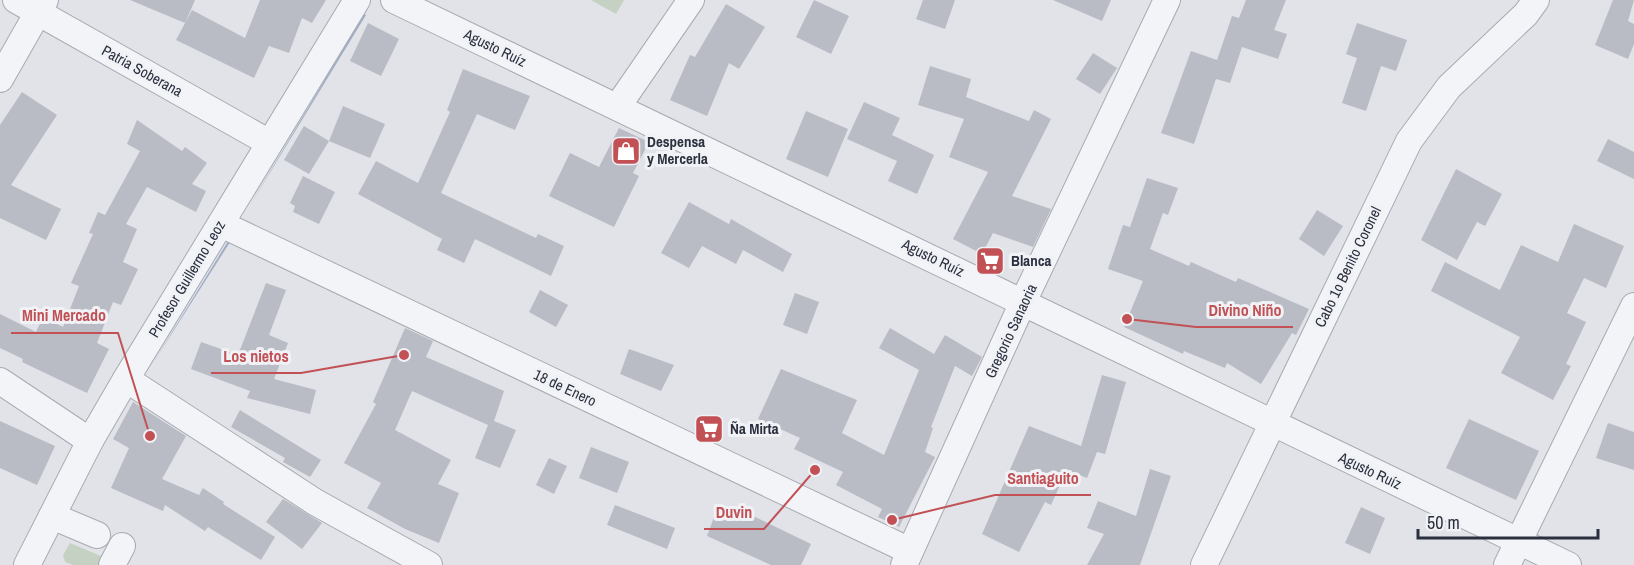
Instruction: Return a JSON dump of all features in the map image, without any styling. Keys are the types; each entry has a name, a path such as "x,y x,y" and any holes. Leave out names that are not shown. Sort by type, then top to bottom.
{"street":[{"name":"Patria Soberana","path":"16,0 42,7 268,141"},
{"name":"Profesor Guillermo Leoz","path":"27,565 90,441 126,379 221,224 268,141 357,0"},
{"name":"Agusto Ruíz","path":"394,0 1568,565"},
{"path":"618,106 691,0"},
{"name":"Gregorio Sanaoria","path":"907,558 1023,302 1166,0"},
{"name":"Cabo 1o Benito Coronel","path":"1204,565 1409,141 1449,87 1526,14 1536,0"},
{"path":"0,79 42,7"},
{"name":"18 de Enero","path":"221,224 907,558"},
{"path":"1507,565 1634,306"},
{"path":"126,379 315,502 429,565"},
{"path":"0,381 90,441"},
{"path":"52,516 97,535"}],"green space":[{"path":"591,0 624,0 616,14"},
{"path":"70,543 108,559 109,565 73,565 65,562 63,555"}],"water":[{"path":"364,14 366,15 249,207"},
{"path":"230,238 232,239 153,363"}],"building":[{"path":"130,0 195,0 185,23"},
{"path":"260,0 326,0 312,23 302,18 289,53 269,46 254,78 176,40 192,10 245,38"},
{"path":"814,0 849,16 831,54 796,37"},
{"path":"923,0 955,0 945,29 916,19"},
{"path":"1053,0 1111,0 1102,21"},
{"path":"1246,0 1286,0 1274,30 1287,34 1278,59 1242,47 1230,83 1216,79 1194,144 1161,133 1191,51 1217,60 1232,16 1239,18"},
{"path":"1613,0 1634,0 1628,21 1634,24 1634,44 1628,59 1595,45"},
{"path":"726,4 765,27 739,69 729,63 707,116 670,100 690,55 695,57"},
{"path":"368,23 399,39 381,76 350,61"},
{"path":"1357,23 1407,40 1396,71 1381,66 1366,111 1342,103 1357,58 1346,54"},
{"path":"1093,53 1117,68 1100,94 1076,79"},
{"path":"930,66 971,79 966,97 1029,121 1034,110 1051,119 1012,196 1051,209 1033,247 993,233 982,254 953,239 988,172 949,157 964,119 918,105"},
{"path":"463,69 530,96 515,130 477,114 441,193 536,238 538,234 564,246 551,276 475,239 464,263 437,250 442,239 358,194 376,161 418,183 450,112 447,110"},
{"path":"22,92 57,115 11,185 61,209 46,240 0,218 0,125"},
{"path":"864,102 900,118 892,135 934,155 917,194 888,181 897,161 847,139"},
{"path":"343,106 385,124 370,158 329,141"},
{"path":"806,111 848,129 828,177 786,159"},
{"path":"137,120 182,151 185,147 207,163 192,184 206,191 196,212 147,187 126,224 137,229 123,262 138,269 121,305 113,302 97,343 109,349 87,393 22,362 23,359 0,348 0,314 36,332 43,317 63,327 79,286 71,283 93,234 89,233 98,212 105,215 140,151 127,144"},
{"path":"304,126 329,141 309,174 284,160"},
{"path":"619,128 649,142 633,173 639,176 614,227 549,196 570,153 599,167"},
{"path":"1608,139 1634,152 1634,179 1597,161"},
{"path":"1456,169 1502,194 1485,226 1477,222 1457,260 1421,240"},
{"path":"303,176 335,192 319,224 293,212 295,206 290,203"},
{"path":"1147,178 1178,188 1168,215 1163,213 1150,249 1189,266 1191,262 1236,282 1238,278 1309,309 1296,335 1292,333 1261,384 1227,363 1225,368 1184,351 1183,354 1124,327 1143,281 1108,269 1123,225 1130,227"},
{"path":"689,202 729,224 731,219 792,254 783,272 743,250 736,264 702,246 689,268 661,253"},
{"path":"1317,210 1343,226 1324,256 1299,239"},
{"path":"1574,224 1624,246 1606,288 1584,278 1567,313 1586,322 1566,364 1571,366 1553,400 1501,373 1520,337 1431,291 1445,262 1500,290 1521,245 1558,262"},
{"path":"266,283 286,290 269,335 288,343 274,379 316,390 310,414 247,398 250,391 191,369 201,342 238,355"},
{"path":"540,290 568,305 556,327 529,312"},
{"path":"795,293 819,302 807,334 783,325"},
{"path":"405,328 433,341 426,357 504,391 494,421 516,430 500,468 475,458 488,425 412,391 395,430 451,460 438,484 459,493 439,543 405,529 367,508 381,483 344,463 376,404 373,402"},
{"path":"890,328 934,354 945,335 982,357 972,376 955,366 931,427 933,428 925,452 935,457 899,527 878,517 882,509 836,485 843,472 794,449 800,438 758,419 781,369 857,400 842,433 884,455 919,370 879,348"},
{"path":"629,349 674,365 661,391 620,374"},
{"path":"1102,375 1126,382 1105,454 1097,452 1087,478 1067,470 1051,505 1045,502 1019,552 982,534 1029,426 1081,446"},
{"path":"133,402 186,436 162,479 199,495 203,488 224,502 223,504 275,537 261,560 208,527 205,531 165,505 163,511 111,488 129,448 113,439"},
{"path":"240,410 321,460 310,477 283,462 285,458 231,427"},
{"path":"1469,419 1539,451 1516,500 1446,468"},
{"path":"0,421 55,446 37,485 0,468"},
{"path":"1608,423 1634,432 1634,470 1596,458"},
{"path":"591,447 629,462 617,493 579,478"},
{"path":"549,458 567,466 554,494 536,485"},
{"path":"1150,469 1171,476 1140,565 1087,565 1104,534 1087,528 1098,501 1136,516"},
{"path":"283,499 322,523 302,549 266,522"},
{"path":"719,504 753,516 811,544 801,565 771,565 707,536"},
{"path":"615,505 675,528 667,549 607,525"},
{"path":"1361,507 1385,518 1370,554 1345,543"}],"place":[{"name":"Despensa y Mercerla","path":"626,151"},
{"name":"Blanca","path":"990,261"},
{"name":"Divino Niño","path":"1127,319"},
{"name":"Los nietos","path":"404,355"},
{"name":"Ña Mirta","path":"709,429"},
{"name":"Mini Mercado","path":"150,436"},
{"name":"Duvin","path":"815,470"},
{"name":"Santiaguito","path":"892,520"}]}
